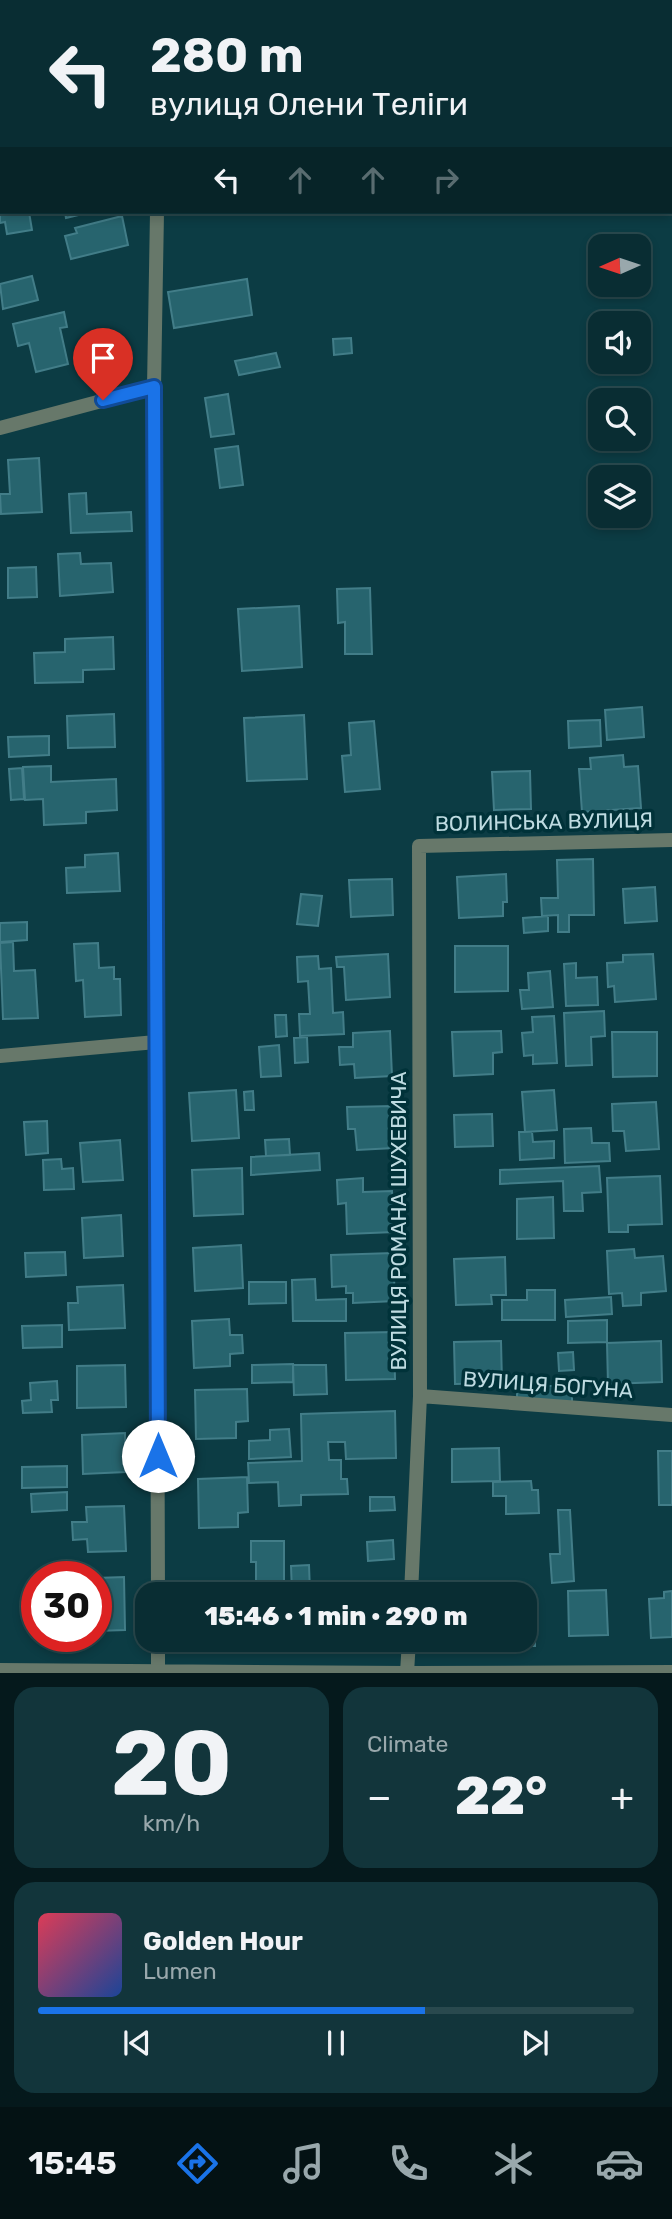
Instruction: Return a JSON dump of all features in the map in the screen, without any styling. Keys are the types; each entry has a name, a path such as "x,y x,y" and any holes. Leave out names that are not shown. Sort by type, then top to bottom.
{"street":[{"path":"157,214 154,387 158,1582"},
{"path":"0,428 154,387"},
{"name":"ВОЛИНСЬКА ВУЛИЦЯ","path":"419,848 672,841"},
{"name":"ВУЛИЦЯ РОМАНА ШУХЕВИЧА","path":"412,1582 420,1396 419,848"},
{"path":"0,1056 156,1042"},
{"name":"ВУЛИЦЯ БОГУНА","path":"420,1396 672,1415"},
{"path":"158,1652 158,1671"},
{"path":"0,1670 405,1673 407,1652"},
{"path":"415,1673 672,1672"}],"building":[{"path":"0,214 29,214 32,230 7,234 5,222 0,223"},
{"path":"65,214 83,214 66,218"},
{"path":"122,216 128,245 71,259 65,236 77,233 75,228"},
{"path":"32,276 38,300 3,309 0,284"},
{"path":"247,279 252,315 174,328 168,292"},
{"path":"64,312 67,327 60,328 68,364 36,372 29,343 18,346 13,324"},
{"path":"351,338 352,353 334,355 333,339"},
{"path":"276,353 280,367 239,375 235,361"},
{"path":"228,394 234,434 211,437 205,398"},
{"path":"238,446 243,485 220,488 215,449"},
{"path":"39,458 42,512 1,514 0,494 10,494 8,460"},
{"path":"86,493 87,514 131,512 132,531 71,533 69,494"},
{"path":"80,553 81,564 111,563 113,592 60,596 58,554"},
{"path":"36,567 37,597 8,598 8,568"},
{"path":"370,588 372,654 345,654 345,622 338,623 337,589"},
{"path":"299,606 302,667 242,671 238,609"},
{"path":"113,637 114,669 83,670 83,682 35,683 34,653 65,652 65,639"},
{"path":"642,707 644,737 607,740 605,710"},
{"path":"114,714 115,747 68,748 67,716"},
{"path":"304,715 307,779 247,781 244,718"},
{"path":"600,720 601,746 569,748 568,721"},
{"path":"374,721 380,789 345,792 342,756 351,755 349,723"},
{"path":"49,736 49,755 9,757 8,737"},
{"path":"623,755 624,767 638,766 641,808 582,812 579,769 591,769 590,758"},
{"path":"51,766 51,782 116,779 117,810 86,812 86,823 44,825 43,799 25,800 23,767"},
{"path":"22,768 24,799 11,800 9,769"},
{"path":"530,771 531,809 494,810 492,772"},
{"path":"118,853 120,891 67,893 66,868 85,867 85,855"},
{"path":"593,859 594,915 569,915 569,932 558,932 558,915 542,916 541,898 558,898 557,860"},
{"path":"506,874 507,902 503,902 503,916 459,918 457,877"},
{"path":"392,879 393,915 351,917 349,880"},
{"path":"655,887 657,921 625,923 623,889"},
{"path":"301,894 322,896 318,926 297,924"},
{"path":"548,916 548,931 524,933 523,918"},
{"path":"27,922 27,940 0,942 0,923"},
{"path":"13,942 14,971 35,970 38,1018 3,1019 0,943"},
{"path":"98,943 99,968 114,967 114,979 120,979 121,1015 85,1017 83,980 76,981 74,944"},
{"path":"455,946 508,946 508,991 455,992"},
{"path":"388,954 390,997 346,1000 344,967 337,967 336,957"},
{"path":"653,954 656,999 615,1002 614,986 608,987 607,963 623,962 623,955"},
{"path":"318,956 319,969 331,968 333,1013 343,1012 344,1034 300,1036 299,1014 310,1014 308,981 298,982 297,957"},
{"path":"576,963 576,978 597,977 598,1005 566,1006 564,964"},
{"path":"550,971 553,1007 522,1009 520,990 529,990 528,973"},
{"path":"604,1011 605,1036 591,1037 592,1065 566,1066 564,1013"},
{"path":"275,1015 286,1015 287,1036 276,1037"},
{"path":"554,1016 557,1063 533,1064 533,1055 524,1056 522,1033 533,1032 532,1017"},
{"path":"390,1031 392,1076 355,1078 354,1064 340,1065 339,1047 353,1047 353,1033"},
{"path":"501,1031 502,1052 493,1053 493,1074 454,1076 452,1032"},
{"path":"612,1032 657,1032 657,1076 613,1077"},
{"path":"307,1037 308,1062 295,1063 294,1038"},
{"path":"279,1045 281,1076 261,1077 259,1047"},
{"path":"236,1090 239,1138 192,1141 189,1093"},
{"path":"554,1090 557,1130 525,1132 522,1092"},
{"path":"253,1091 254,1110 245,1110 244,1092"},
{"path":"656,1102 659,1149 626,1151 624,1131 613,1131 612,1104"},
{"path":"393,1106 394,1148 357,1150 355,1129 348,1129 347,1107"},
{"path":"492,1114 493,1146 455,1147 454,1115"},
{"path":"47,1121 48,1153 26,1155 24,1122"},
{"path":"591,1128 592,1143 609,1143 610,1161 565,1163 564,1129"},
{"path":"519,1132 532,1132 533,1142 554,1141 554,1158 520,1160"},
{"path":"289,1139 290,1155 266,1156 265,1140"},
{"path":"120,1140 123,1180 83,1182 80,1143"},
{"path":"319,1153 320,1170 251,1175 251,1157"},
{"path":"61,1159 62,1169 73,1168 74,1189 44,1190 43,1160"},
{"path":"599,1166 601,1192 582,1193 583,1211 564,1211 563,1181 500,1184 500,1170"},
{"path":"242,1168 243,1214 194,1216 192,1170"},
{"path":"660,1176 662,1224 628,1225 628,1232 609,1232 607,1178"},
{"path":"363,1178 363,1192 392,1191 394,1232 347,1234 346,1203 338,1204 337,1180"},
{"path":"553,1197 554,1238 517,1239 517,1199"},
{"path":"121,1215 123,1256 84,1258 82,1218"},
{"path":"241,1245 243,1288 195,1291 193,1248"},
{"path":"634,1249 635,1258 663,1256 666,1291 641,1293 641,1305 623,1306 622,1293 609,1294 607,1251"},
{"path":"65,1252 66,1275 26,1277 25,1253"},
{"path":"393,1253 395,1301 353,1303 353,1293 346,1293 346,1286 332,1287 331,1255"},
{"path":"505,1257 506,1295 491,1295 492,1304 456,1305 454,1259"},
{"path":"315,1279 316,1300 346,1299 346,1321 293,1321 292,1280"},
{"path":"249,1282 286,1282 286,1303 249,1304"},
{"path":"123,1285 125,1328 69,1330 68,1303 78,1303 77,1287"},
{"path":"527,1290 555,1290 555,1320 502,1320 502,1300 527,1300"},
{"path":"611,1297 612,1314 566,1317 565,1300"},
{"path":"229,1319 230,1335 242,1335 243,1353 230,1354 230,1366 194,1368 192,1321"},
{"path":"607,1320 607,1342 568,1343 568,1321"},
{"path":"62,1325 62,1347 23,1348 22,1326"},
{"path":"394,1332 395,1379 346,1380 345,1333"},
{"path":"501,1341 502,1383 455,1384 454,1342"},
{"path":"661,1341 662,1382 608,1384 607,1343"},
{"path":"573,1352 574,1370 559,1371 558,1353"},
{"path":"293,1364 293,1382 252,1383 252,1365"},
{"path":"125,1365 126,1407 77,1408 77,1366"},
{"path":"293,1365 326,1365 327,1394 294,1395"},
{"path":"57,1381 58,1400 51,1400 52,1412 23,1413 22,1401 31,1400 30,1383"},
{"path":"517,1386 572,1386 572,1402 517,1402"},
{"path":"247,1389 248,1421 236,1422 236,1438 196,1439 195,1390"},
{"path":"395,1411 396,1458 346,1459 345,1442 328,1442 329,1460 341,1460 341,1479 347,1479 348,1494 301,1495 301,1505 279,1506 278,1482 249,1483 248,1463 302,1461 301,1414"},
{"path":"289,1429 291,1457 249,1459 249,1441 270,1440 270,1430"},
{"path":"125,1433 126,1472 83,1474 82,1435"},
{"path":"499,1448 500,1481 452,1482 452,1449"},
{"path":"658,1451 672,1451 672,1505 659,1505"},
{"path":"67,1466 67,1487 22,1488 22,1467"},
{"path":"247,1477 248,1512 238,1513 238,1527 199,1528 198,1479"},
{"path":"531,1481 532,1490 538,1490 539,1513 506,1514 506,1496 493,1496 493,1482"},
{"path":"67,1492 67,1510 32,1512 31,1494"},
{"path":"370,1497 394,1497 395,1510 370,1511"},
{"path":"124,1506 126,1551 88,1552 87,1539 73,1540 72,1522 87,1522 86,1507"},
{"path":"558,1510 570,1510 574,1581 552,1583 550,1554 560,1554"},
{"path":"393,1540 394,1559 368,1561 367,1542"},
{"path":"251,1541 284,1541 284,1582 256,1582 256,1562 251,1562"},
{"path":"309,1565 310,1582 292,1582 291,1566"},
{"path":"112,1577 124,1577 125,1630 112,1630"},
{"path":"606,1590 608,1635 569,1636 568,1591"},
{"path":"672,1591 672,1637 651,1638 649,1599 664,1598 664,1592"}],"route":[{"path":"103,400 154,387 158,1456"}]}
